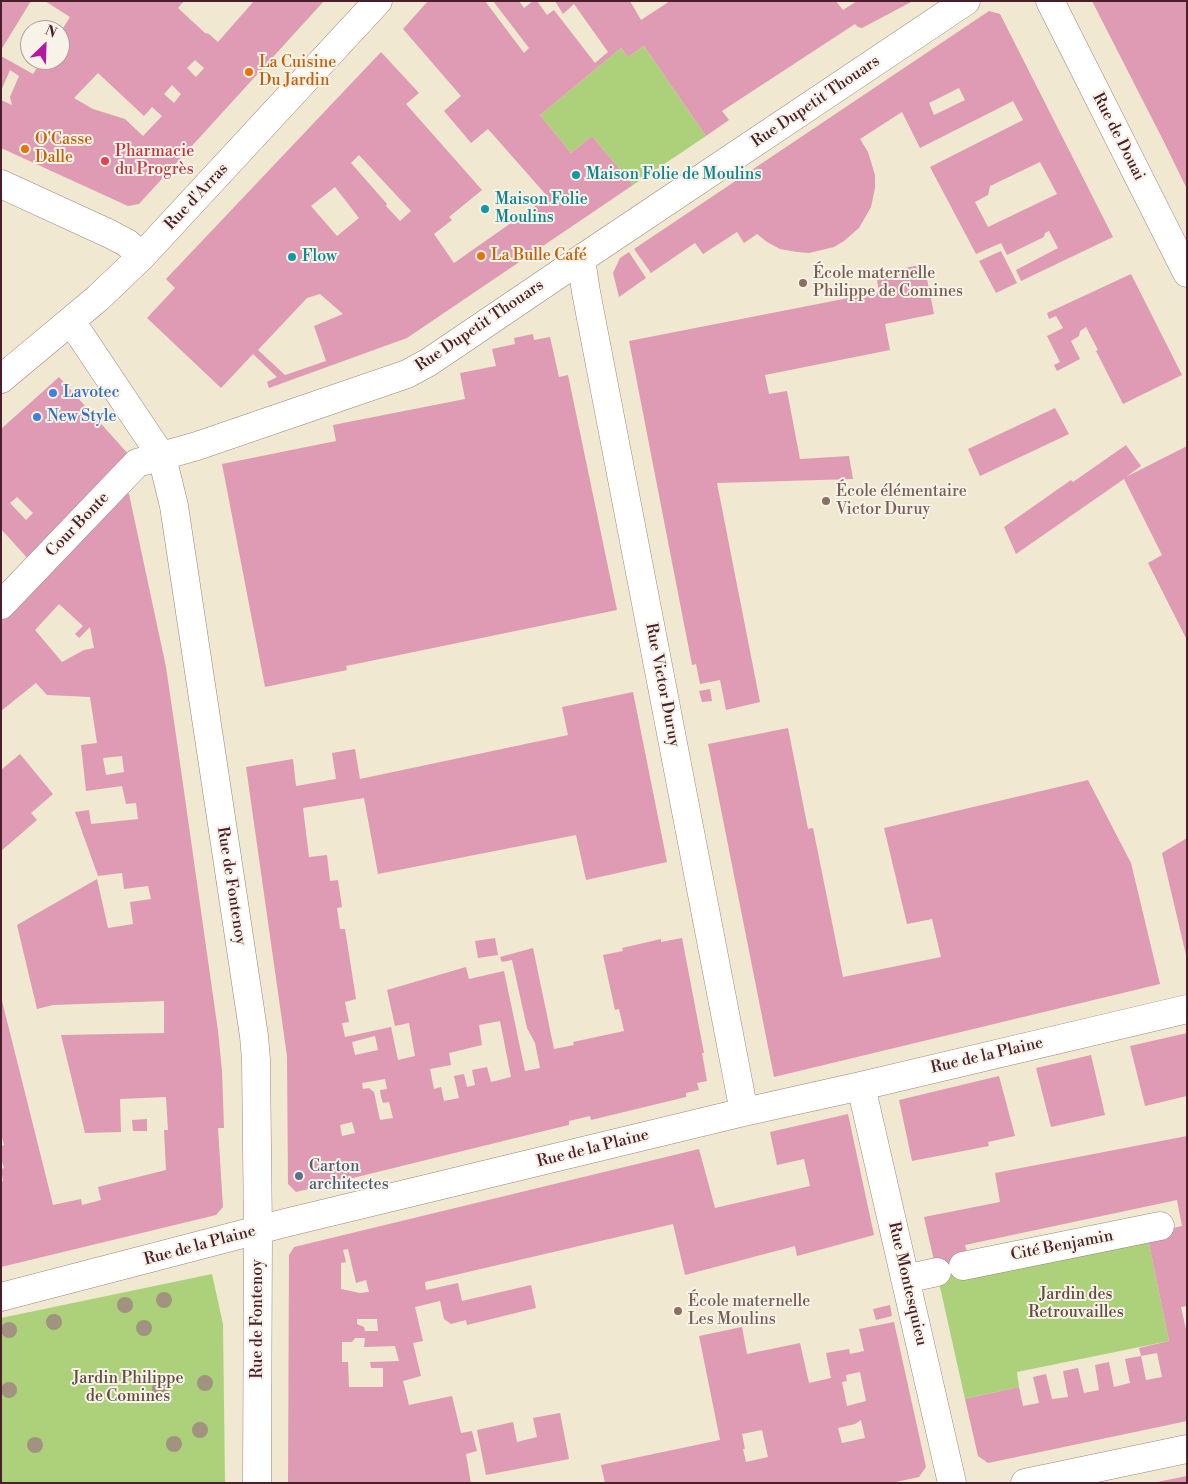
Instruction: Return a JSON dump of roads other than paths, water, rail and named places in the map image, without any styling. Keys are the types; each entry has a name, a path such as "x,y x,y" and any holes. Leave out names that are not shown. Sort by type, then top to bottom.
{"street":[{"name":"Rue d'Arras","path":"1,379 70,322 142,256 378,1"},
{"name":"Rue Dupetit Thouars","path":"162,457 406,374 429,362 966,1"},
{"name":"Rue de Douai","path":"1050,1 1187,273"},
{"path":"1,184 110,234 127,243 142,256"},
{"name":"Rue Victor Duruy","path":"581,259 744,1112"},
{"name":"Rue de Fontenoy","path":"70,322 162,457 174,506 254,1036 256,1060 258,1231 257,1483"},
{"name":"Cour Bonte","path":"1,605 137,464 162,457"},
{"name":"Rue de la Plaine","path":"1,1298 294,1221 744,1112 1187,1009"},
{"name":"Rue Montesquieu","path":"861,1086 952,1483"},
{"name":"Cité Benjamin","path":"963,1266 1160,1226"},
{"path":"906,1279 937,1272"},
{"path":"1025,1483 1187,1449"}],"place":[{"name":"La Cuisine Du Jardin","path":"249,72"},
{"name":"O'Casse Dalle","path":"25,149"},
{"name":"Pharmacie du Progrès","path":"105,161"},
{"name":"Maison Folie de Moulins","path":"576,175"},
{"name":"Maison Folie Moulins","path":"485,209"},
{"name":"La Bulle Café","path":"481,256"},
{"name":"Flow","path":"292,257"},
{"name":"École maternelle Philippe de Comines","path":"803,283"},
{"name":"Lavotec","path":"53,393"},
{"name":"New Style","path":"37,417"},
{"name":"École élémentaire Victor Duruy","path":"826,501"},
{"name":"Carton architectes","path":"299,1176"},
{"name":"École maternelle Les Moulins","path":"678,1311"}],"park label":[{"name":"Jardin des Retrouvailles","path":"1076,1304"},
{"name":"Jardin Philippe de Comines","path":"128,1388"}]}
